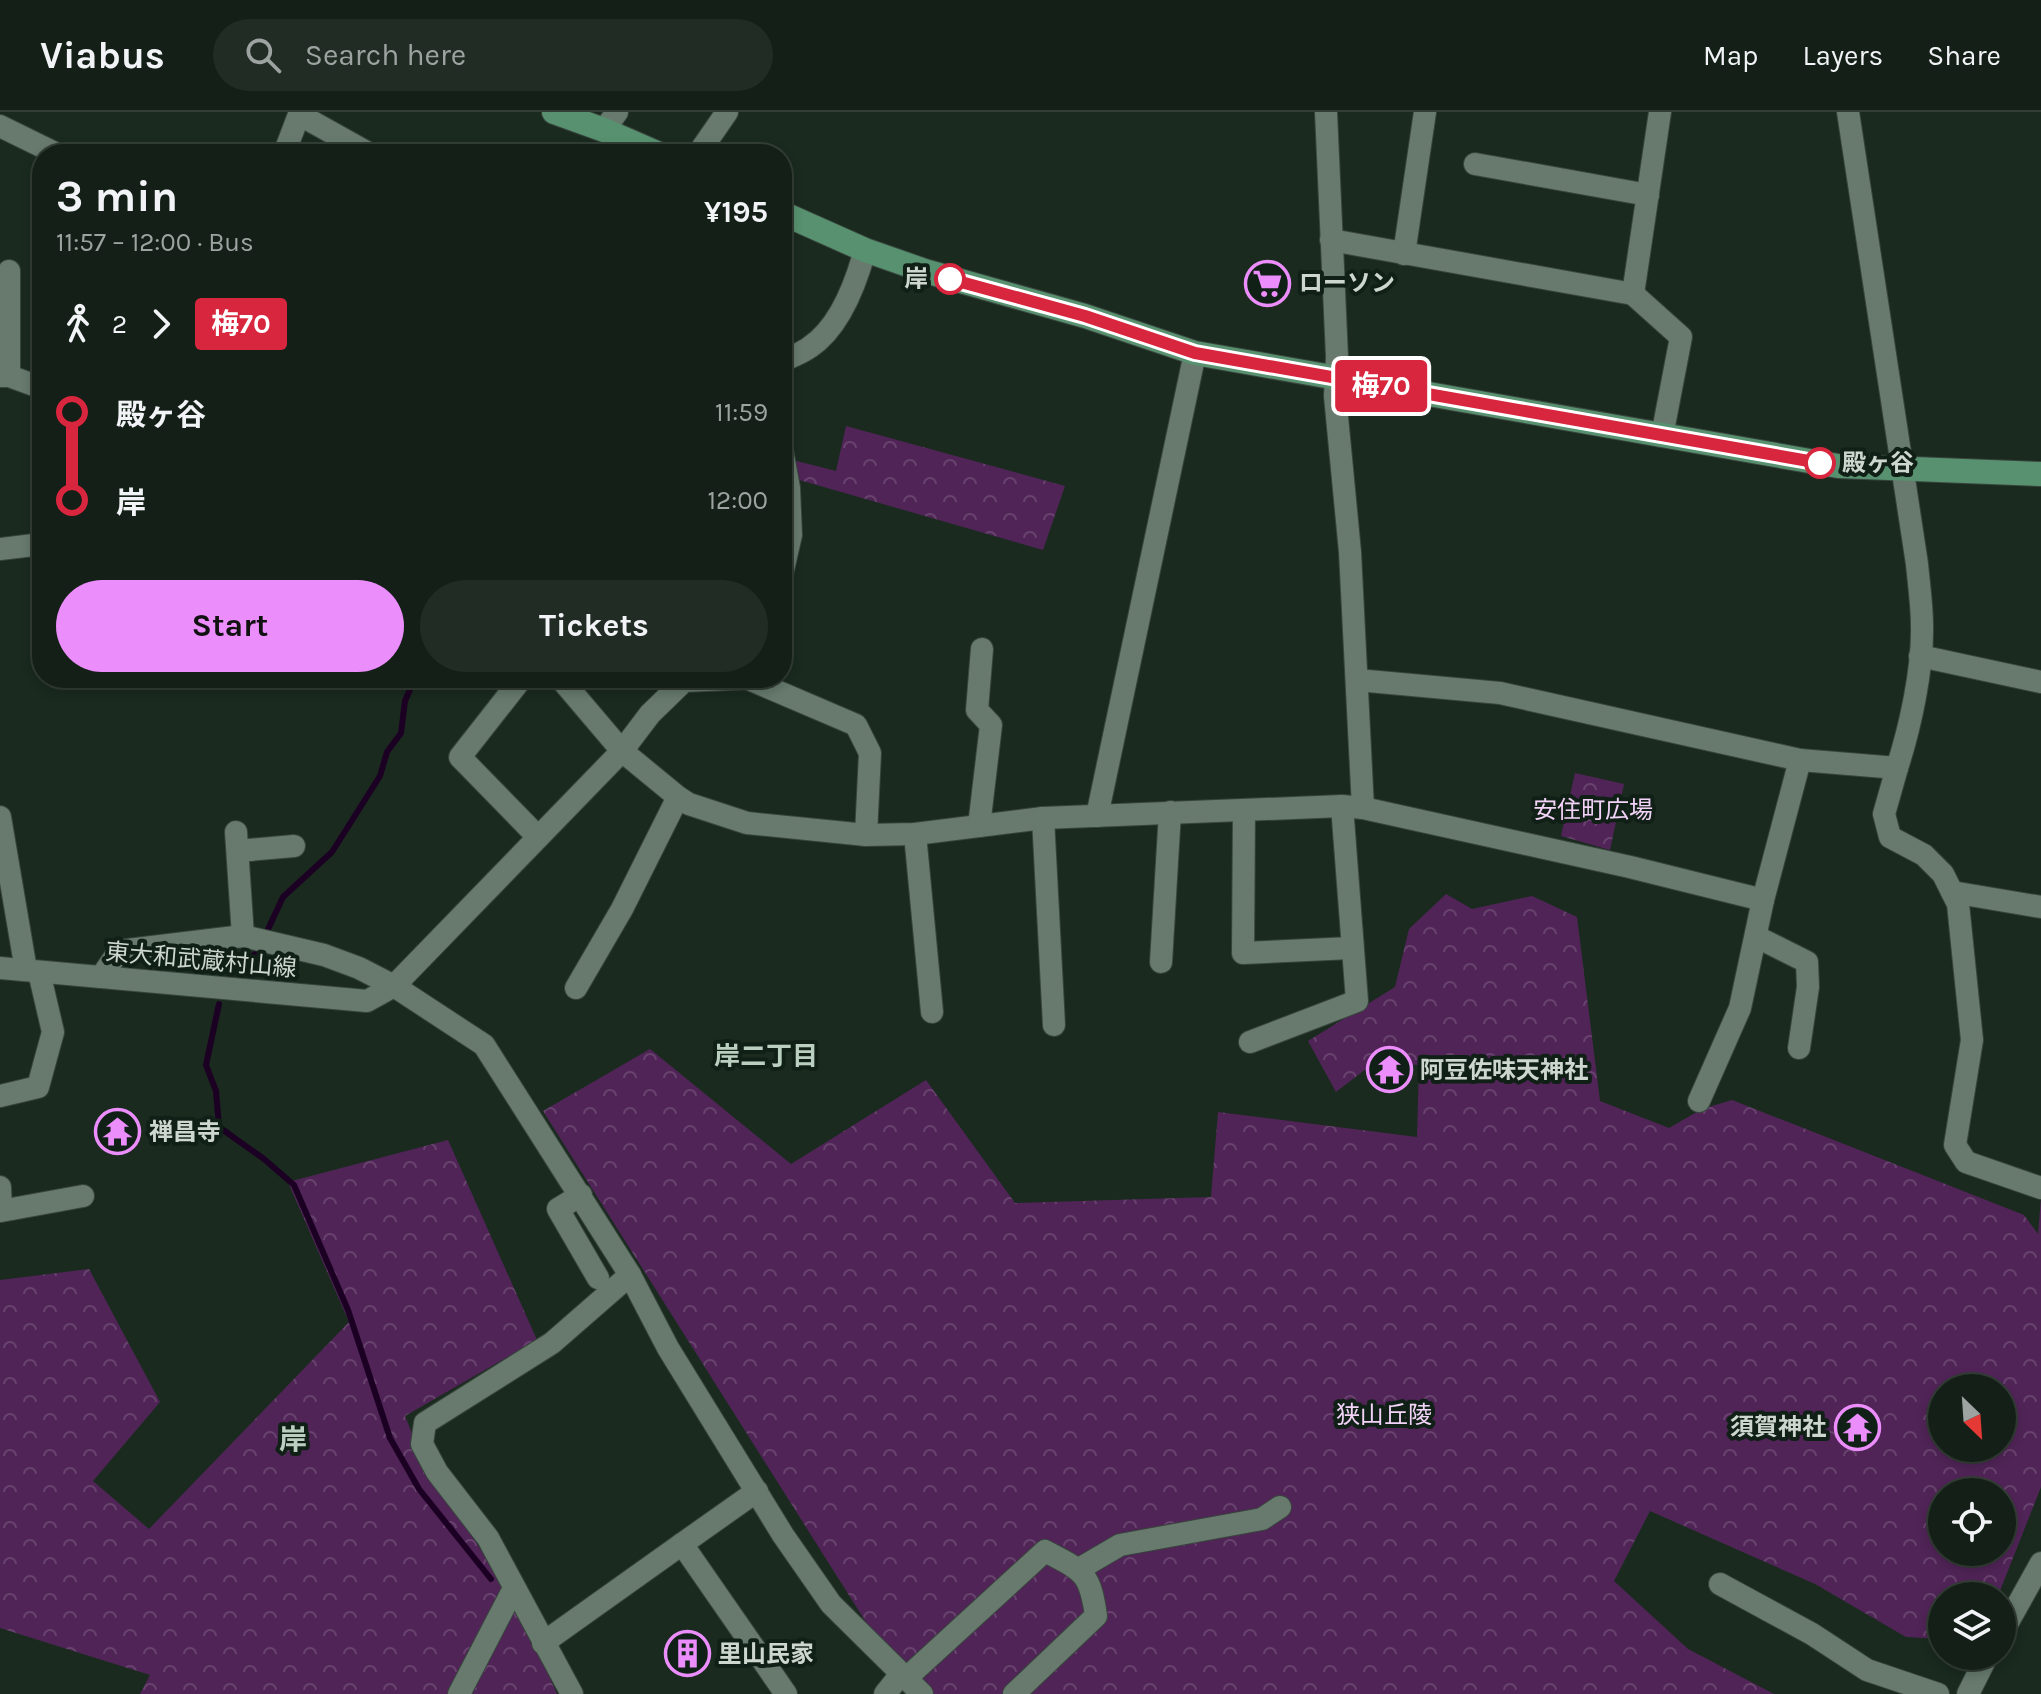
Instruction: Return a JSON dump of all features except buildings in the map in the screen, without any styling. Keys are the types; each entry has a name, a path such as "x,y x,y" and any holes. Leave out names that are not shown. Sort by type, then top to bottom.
{"main road":[{"path":"554,112 611,121 644,144"},
{"path":"792,217 865,250 925,271 1085,316 1195,353 1838,466 2041,474"}],"street":[{"path":"705,144 727,112"},
{"path":"1250,1042 1357,1001 1351,948 1357,680 1350,552 1335,396 1337,378 1326,112"},
{"path":"1404,254 1425,112"},
{"path":"1633,294 1660,112"},
{"path":"1848,112 1918,576 1922,629 1907,738 1884,814 1890,837 1924,855 1943,874 1959,916 1972,1040 1955,1145 1966,1162 2041,1188"},
{"path":"288,144 300,114 352,144"},
{"path":"0,126 37,144"},
{"path":"1475,164 1648,195"},
{"path":"1331,240 1633,294 1681,337 1662,436"},
{"path":"792,356 812,346 830,327 842,309 865,250"},
{"path":"9,271 4,376 32,385"},
{"path":"1097,816 1195,353"},
{"path":"0,549 32,545"},
{"path":"979,826 991,725 977,710 982,649"},
{"path":"1920,656 2041,682"},
{"path":"1357,680 1500,693 1800,760 1897,768"},
{"path":"514,688 460,757 537,836"},
{"path":"568,688 622,751 678,797 689,804 747,823 866,835 915,834 1043,818 1352,807 1616,864 1763,900"},
{"path":"394,986 622,751 650,714 677,688"},
{"path":"772,688 856,725 870,753 866,835"},
{"path":"1699,1101 1740,1008 1763,900 1800,760"},
{"path":"576,988 622,909 678,797"},
{"path":"1244,811 1243,953 1351,948"},
{"path":"1161,962 1170,812"},
{"path":"0,817 32,971 53,1032 38,1087 0,1096"},
{"path":"1043,818 1054,1025"},
{"path":"915,834 932,1012"},
{"path":"257,940 237,841 294,846"},
{"path":"1952,892 2041,907"},
{"path":"1757,937 1807,962 1808,987 1799,1048"},
{"path":"101,977 119,951 257,940 324,955 359,968 394,986 484,1045 630,1275 668,1348 783,1535 831,1604 911,1682"},
{"name":"東大和武蔵村山線","path":"0,968 367,1001 394,986"},
{"path":"0,1187 1,1211 83,1196"},
{"path":"581,1195 558,1209 598,1278"},
{"path":"572,1694 488,1538 437,1472 422,1444 425,1423 552,1343 630,1275"},
{"path":"543,1643 757,1491"},
{"path":"1079,1569 1120,1545 1262,1519 1280,1507"},
{"path":"682,1544 786,1694"},
{"path":"885,1694 911,1682 914,1671 1045,1551 1079,1569 1092,1587 1096,1616 1014,1694"},
{"path":"2016,1608 2041,1563"},
{"path":"1720,1584 1812,1634 1867,1670 1938,1694"},
{"path":"459,1694 514,1588"},
{"path":"1968,1694 1980,1670"}],"green space":[{"path":"846,426 1065,486 1043,550 792,478 792,460 836,471"},
{"name":"安住町広場","path":"1575,773 1624,784 1610,850 1561,836"},
{"name":"狭山丘陵","path":"1446,894 1472,909 1532,896 1577,917 1600,1101 1669,1128 1702,1109 1732,1100 2024,1215 2038,1234 2041,1198 2041,1487 2016,1550 2016,1478 1928,1478 1928,1566 2010,1566 2004,1582 1928,1582 1928,1638 1906,1637 1815,1584 1650,1511 1614,1581 1688,1649 1774,1694 921,1694 871,1630 543,1111 650,1049 791,1164 926,1080 1015,1203 1211,1197 1218,1112 1417,1137 1419,1065 1375,1062 1336,1092 1308,1041 1395,987 1409,929"},
{"path":"448,1140 537,1340 405,1416 424,1463 517,1605 557,1694 140,1694 150,1675 0,1628 0,1280 89,1269 160,1402 93,1481 149,1529 349,1322 288,1182"}],"waterway":[{"path":"230,972 257,953 283,897 332,852 380,776 387,752 401,733 405,701 411,688"},
{"path":"219,1004 206,1065 216,1091 219,1127 294,1185 348,1310 390,1438 419,1489 491,1579"}],"bus line":[{"name":"梅70","path":"950,279 1085,316 1195,353 1820,463"}],"place":[{"name":"岸","path":"950,279"},
{"name":"ローソン","path":"1268,283"},
{"name":"殿ヶ谷","path":"1820,463"},
{"name":"阿豆佐味天神社","path":"1389,1070"},
{"name":"禅昌寺","path":"118,1132"},
{"name":"須賀神社","path":"1857,1427"},
{"name":"里山民家","path":"687,1654"}],"district":[{"name":"岸二丁目","path":"766,1056"},
{"name":"岸","path":"293,1439"}]}
